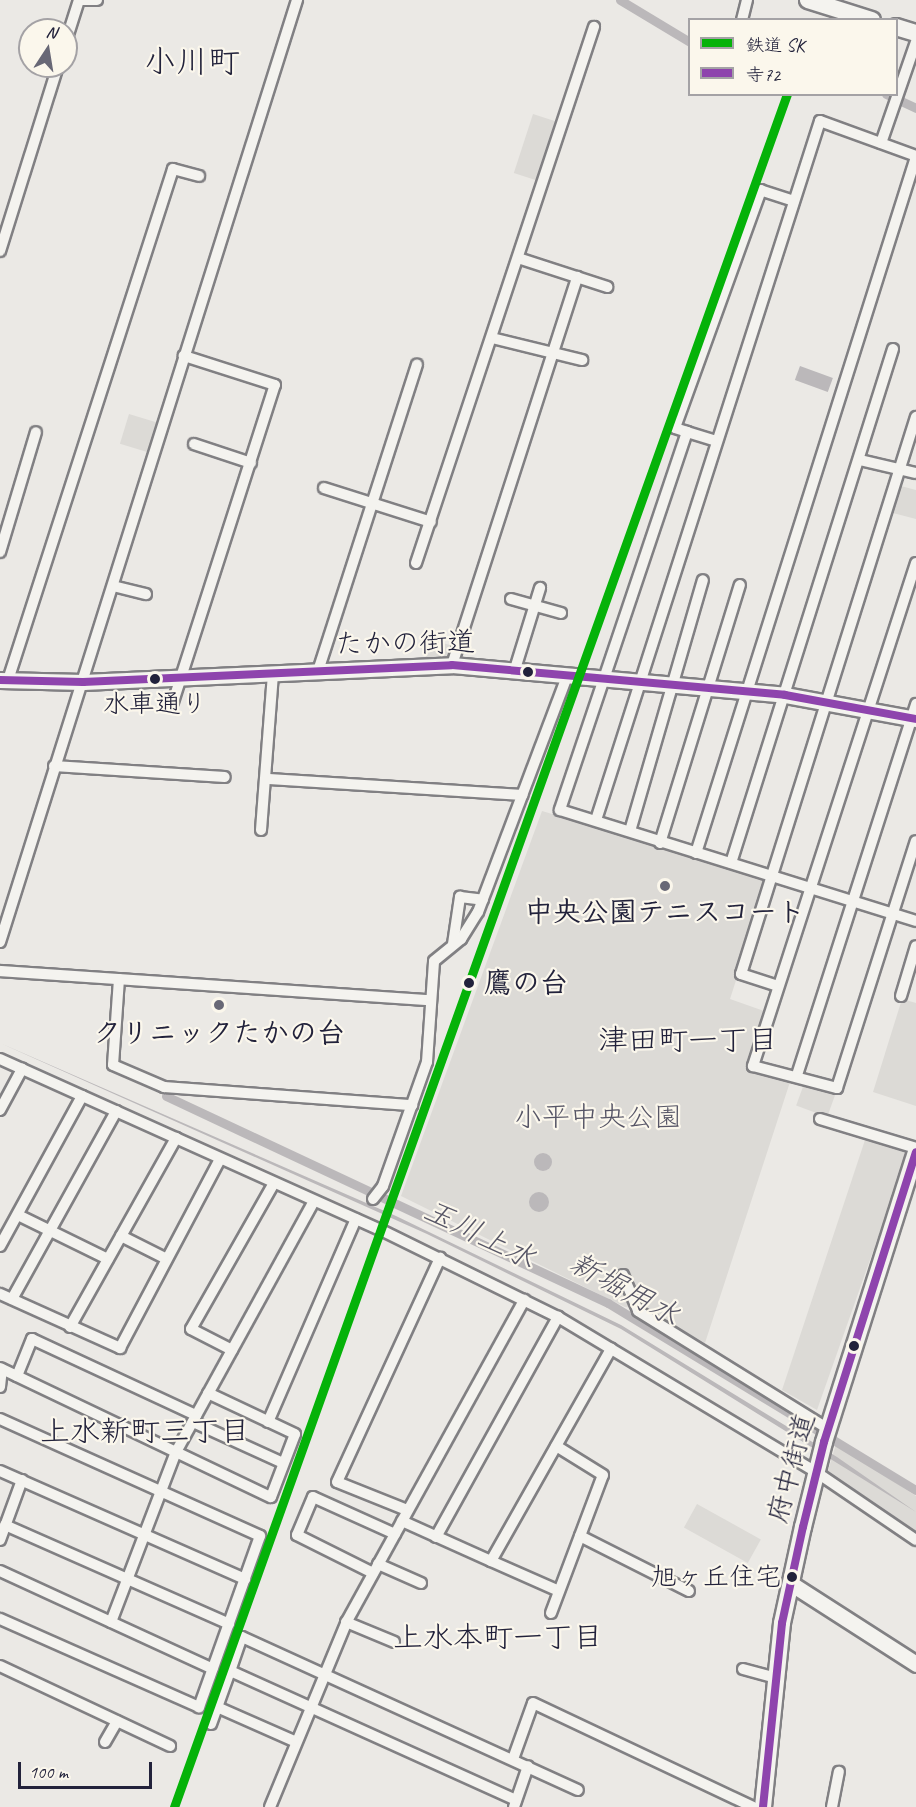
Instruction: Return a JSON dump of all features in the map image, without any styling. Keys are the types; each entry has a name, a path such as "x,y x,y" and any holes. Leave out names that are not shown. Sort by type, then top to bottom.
{"main road":[{"path":"808,0 866,18"},
{"path":"898,27 916,33"},
{"name":"府中街道","path":"763,1807 776,1678 790,1583 823,1445 916,1150"}],"street":[{"path":"73,18 79,0 97,0"},
{"path":"0,942 297,0"},
{"path":"742,18 747,0"},
{"path":"416,563 594,27"},
{"path":"898,94 916,42"},
{"path":"0,251 54,78"},
{"path":"881,143 897,96"},
{"path":"596,820 638,681 820,121 916,157 749,692 696,853"},
{"path":"4,680 173,169 199,176"},
{"path":"716,441 675,428 762,190 794,201"},
{"path":"518,258 607,287"},
{"path":"452,665 577,277"},
{"path":"492,338 582,360"},
{"path":"731,863 893,350"},
{"path":"173,702 275,385 184,356"},
{"path":"318,671 369,502 417,365"},
{"path":"778,986 741,974 916,417"},
{"path":"0,552 25,461 36,432"},
{"path":"687,432 606,679 560,810 630,831 660,843 773,873 916,921"},
{"path":"194,444 251,463"},
{"path":"860,460 916,473"},
{"path":"324,488 431,522"},
{"path":"916,563 870,712 753,1066 797,1075 837,1088 916,841"},
{"path":"630,831 670,685 703,580"},
{"path":"660,843 740,585"},
{"path":"113,586 146,594"},
{"path":"515,669 540,588"},
{"path":"511,599 561,613"},
{"name":"たかの街道","path":"4,680 83,682 452,665 785,695 870,712 915,713"},
{"path":"261,831 269,779 273,673"},
{"path":"373,1197 383,1186 427,1062 428,1000 434,961 453,944 483,900 567,674"},
{"path":"797,1075 915,713"},
{"path":"54,766 225,777"},
{"path":"269,779 522,795"},
{"path":"453,944 460,897 483,900"},
{"path":"901,996 916,946"},
{"path":"0,971 428,1000"},
{"path":"119,979 113,1065 164,1086 412,1105"},
{"path":"0,1059 314,1201 361,1219 558,1317 611,1349 823,1445"},
{"path":"0,1110 22,1069"},
{"path":"0,1246 82,1096"},
{"path":"12,1299 116,1112"},
{"path":"820,1119 916,1150"},
{"path":"70,1327 176,1138"},
{"path":"0,1294 120,1348 165,1258 220,1159"},
{"path":"232,1350 191,1329 274,1183"},
{"path":"111,1622 159,1491 176,1452 314,1201"},
{"path":"18,1215 108,1259"},
{"path":"268,1422 361,1219"},
{"path":"121,1236 165,1258"},
{"path":"407,1510 337,1482 440,1258"},
{"path":"623,1275 638,1311 823,1445 916,1540"},
{"path":"270,1807 294,1741 346,1622 524,1300"},
{"path":"436,1537 558,1317"},
{"path":"17,1376 32,1339 283,1463"},
{"path":"491,1561 611,1349"},
{"path":"0,1387 1,1369 271,1497 295,1434 208,1394"},
{"path":"0,1419 260,1536 199,1707 0,1619"},
{"path":"550,1613 603,1475 556,1446"},
{"path":"0,1471 245,1580"},
{"path":"0,1540 22,1480"},
{"path":"395,1534 313,1497 297,1535 376,1569 421,1584"},
{"path":"402,1521 559,1591"},
{"path":"5,1525 229,1624"},
{"path":"580,1536 689,1591"},
{"path":"0,1571 213,1669"},
{"path":"790,1583 916,1664"},
{"path":"346,1622 394,1642"},
{"path":"211,1724 242,1637 578,1790"},
{"path":"0,1666 170,1746"},
{"path":"743,1669 776,1678"},
{"path":"230,1671 515,1803 528,1766"},
{"path":"513,1759 533,1703 753,1807"},
{"path":"217,1707 294,1741"},
{"path":"105,1742 117,1721"},
{"path":"832,1807 839,1772"}],"green space":[{"path":"533,114 558,122 539,181 514,173"},
{"path":"129,414 159,423 150,453 120,444"},
{"path":"897,485 916,490 916,519 889,512"},
{"path":"430,639 453,646 450,658 425,659"},
{"name":"小平中央公園","path":"542,811 769,878 730,999 767,1012 749,1070 790,1082 705,1343 644,1308 625,1307 401,1196"},
{"path":"902,999 916,1003 916,1106 873,1092"},
{"path":"804,1084 835,1095 827,1117 796,1106"},
{"path":"865,1140 908,1152 817,1410 782,1390"},
{"path":"836,1444 916,1496 916,1532 827,1474"},
{"path":"697,1504 761,1539 748,1563 684,1528"}],"shaded area":[{"path":"800,366 833,378 828,392 795,380"},
{"path":"0,1043 396,1216 621,1325 837,1457 916,1512 621,1329 427,1234"},
{"path":"543,1153 549,1156 552,1162 549,1168 543,1171 537,1168 534,1162 537,1156"},
{"path":"539,1192 546,1195 549,1202 546,1209 539,1212 532,1209 529,1202 532,1195"}],"waterway":[{"path":"620,0 688,41"},
{"path":"890,96 916,108"},
{"name":"新堀用水","path":"166,1096 608,1303 916,1490"}],"rail line":[{"name":"SK","path":"174,1807 786,96"}],"transit line":[{"name":"寺72","path":"0,680 83,682 452,665 785,695 916,719"},
{"name":"寺72","path":"763,1807 782,1623 803,1527 824,1442 916,1152"}],"place":[{"name":"水車通り","path":"155,679"},
{"name":"中央公園テニスコート","path":"665,886"},
{"name":"鷹の台","path":"469,983"},
{"name":"クリニックたかの台","path":"219,1005"},
{"name":"旭ヶ丘住宅","path":"792,1577"}],"district":[{"name":"小川町","path":"192,62"},
{"name":"津田町一丁目","path":"688,1040"},
{"name":"上水新町三丁目","path":"145,1431"},
{"name":"上水本町一丁目","path":"498,1637"}],"water label":[{"name":"玉川上水","path":"480,1234"}]}
